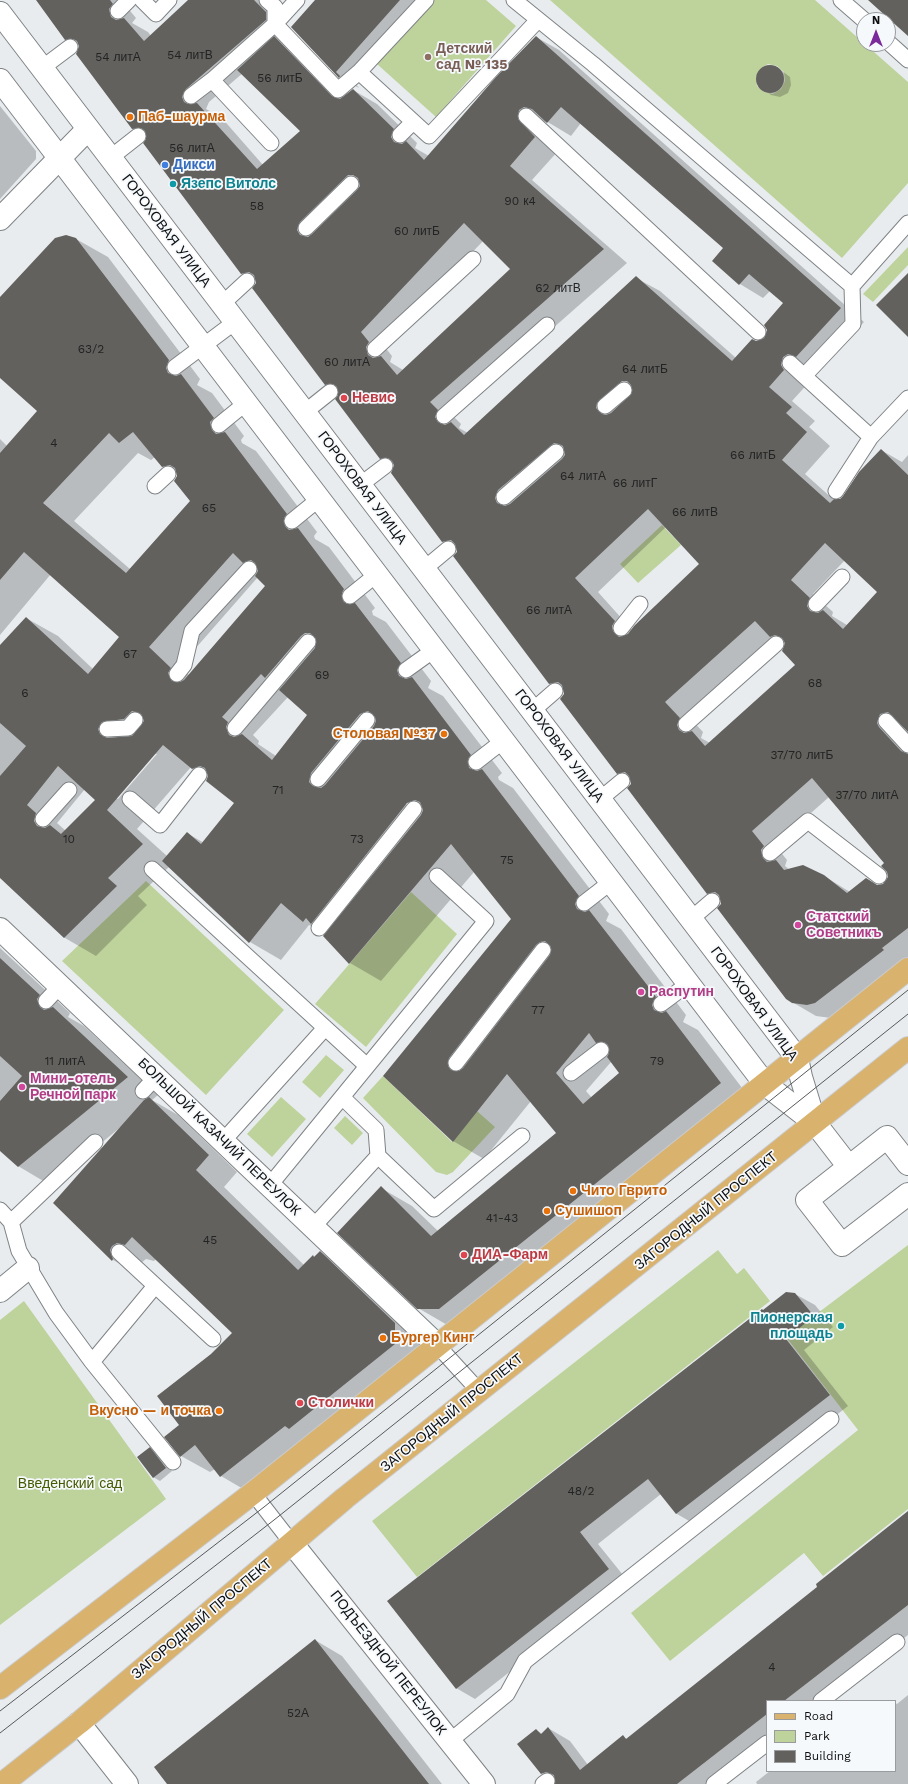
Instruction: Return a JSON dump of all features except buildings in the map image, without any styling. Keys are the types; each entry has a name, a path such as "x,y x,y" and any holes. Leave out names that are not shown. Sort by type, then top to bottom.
{"main road":[{"name":"ГОРОХОВАЯ УЛИЦА","path":"0,13 797,1058 801,1077 815,1123"},
{"path":"0,80 765,1084 815,1123 849,1167"},
{"path":"0,219 88,129"},
{"name":"БОЛЬШОЙ КАЗАЧИЙ ПЕРЕУЛОК","path":"0,929 53,993 149,1084 223,1141 437,1344"},
{"path":"0,1688 253,1493 437,1344 908,969"},
{"name":"ЗАГОРОДНЫЙ ПРОСПЕКТ","path":"2,1784 79,1723 291,1542 908,1048"},
{"path":"908,1164 887,1137 807,1200 842,1245 908,1194"},
{"path":"0,1290 28,1268"},
{"name":"ПОДЪЕЗДНОЙ ПЕРЕУЛОК","path":"291,1542 484,1784"},
{"path":"79,1723 127,1784"}],"lane":[{"path":"118,11 129,0"},
{"path":"142,0 156,14 170,0"},
{"path":"267,0 275,7 275,24 338,90 359,72 426,0"},
{"path":"191,96 212,80 275,24 298,0"},
{"path":"514,0 593,64 852,286"},
{"path":"842,0 856,13"},
{"path":"359,72 429,136 487,81 538,20"},
{"path":"42,68 70,47"},
{"path":"896,49 908,60"},
{"path":"212,80 271,143"},
{"path":"526,116 758,332"},
{"path":"400,135 413,122"},
{"path":"110,158 138,136"},
{"path":"306,228 351,184"},
{"path":"804,376 853,324 852,286 908,223"},
{"path":"375,349 473,259"},
{"path":"222,304 247,281"},
{"path":"175,367 235,322"},
{"path":"444,416 547,325"},
{"path":"790,363 871,437"},
{"path":"605,406 624,390"},
{"path":"305,412 330,392"},
{"path":"836,491 871,437 908,398"},
{"path":"219,425 246,403"},
{"path":"504,497 556,452"},
{"path":"360,485 385,466"},
{"path":"155,486 168,474"},
{"path":"292,521 319,499"},
{"path":"424,569 448,550"},
{"path":"177,674 184,665 192,632 249,569"},
{"path":"350,596 376,574"},
{"path":"816,604 842,578"},
{"path":"621,628 640,604"},
{"path":"235,728 308,642"},
{"path":"686,724 776,644"},
{"path":"406,670 434,650"},
{"path":"532,711 555,691"},
{"path":"107,729 128,728 135,720"},
{"path":"318,779 367,720"},
{"path":"886,721 908,745"},
{"path":"476,762 503,741"},
{"path":"130,799 160,826 199,775"},
{"path":"600,800 622,781"},
{"path":"43,819 69,790"},
{"path":"319,928 414,809"},
{"path":"770,853 808,821 879,876"},
{"path":"152,869 367,1066"},
{"path":"270,1185 486,921 437,876"},
{"path":"584,903 611,882"},
{"path":"691,919 712,901"},
{"path":"456,1063 543,950"},
{"path":"661,1004 688,984"},
{"path":"223,1141 325,1028"},
{"path":"571,1074 601,1050"},
{"path":"342,1097 376,1130 378,1156 434,1209 522,1136"},
{"path":"12,1222 54,1192 95,1142"},
{"path":"314,1227 378,1156"},
{"path":"0,1210 12,1222 19,1251 56,1313 92,1362 173,1462"},
{"path":"119,1252 213,1339"},
{"path":"92,1362 155,1286"},
{"path":"437,1344 479,1391"},
{"path":"450,1741 506,1694 525,1661 831,1419"},
{"path":"253,1493 291,1542"},
{"path":"822,1700 897,1642"},
{"path":"714,1784 766,1744"}],"green space":[{"path":"434,0 486,0 516,26 436,117 377,64"},
{"path":"550,0 815,0 856,36 856,52 874,52 908,82 908,183 842,258","holes":["768,64 777,66 784,72 785,81 781,89 773,94 764,92 757,86 756,77 760,69"]},
{"path":"908,247 908,265 873,302 863,294"},
{"path":"662,525 681,545 638,583 620,564"},
{"path":"146,881 284,1010 206,1095 62,961"},
{"path":"411,892 457,934 366,1047 315,1004"},
{"path":"326,1055 344,1070 320,1098 302,1082"},
{"path":"383,1076 452,1142 477,1111 495,1127 453,1172 447,1175 436,1172 363,1098"},
{"path":"281,1097 306,1119 272,1157 247,1134"},
{"path":"345,1116 363,1133 352,1145 334,1128"},
{"path":"908,1245 908,1509 823,1576 804,1553 670,1661 631,1613 858,1430 786,1337"},
{"path":"718,1250 737,1274 744,1268 770,1301 417,1577 372,1521"},
{"name":"Введенский сад","path":"24,1301 166,1499 0,1625 0,1320"}],"tram line":[{"path":"0,1711 264,1507 908,990"},
{"path":"0,1733 274,1520 908,1014"}],"place":[{"name":"Детский сад № 135","path":"428,57"},
{"name":"Паб-шаурма","path":"130,117"},
{"name":"Дикси","path":"165,165"},
{"name":"Язепс Витолс","path":"173,184"},
{"name":"Невис","path":"344,398"},
{"name":"Столовая №37","path":"444,734"},
{"name":"Статский Советникъ","path":"798,925"},
{"name":"Распутин","path":"641,992"},
{"name":"Мини-отель Речной парк","path":"22,1087"},
{"name":"Чито Гврито","path":"573,1191"},
{"name":"Сушишоп","path":"547,1211"},
{"name":"ДИА-Фарм","path":"464,1255"},
{"name":"Пионерская площадь","path":"841,1326"},
{"name":"Бургер Кинг","path":"383,1338"},
{"name":"Столички","path":"300,1403"},
{"name":"Вкусно — и точка","path":"219,1411"}]}
